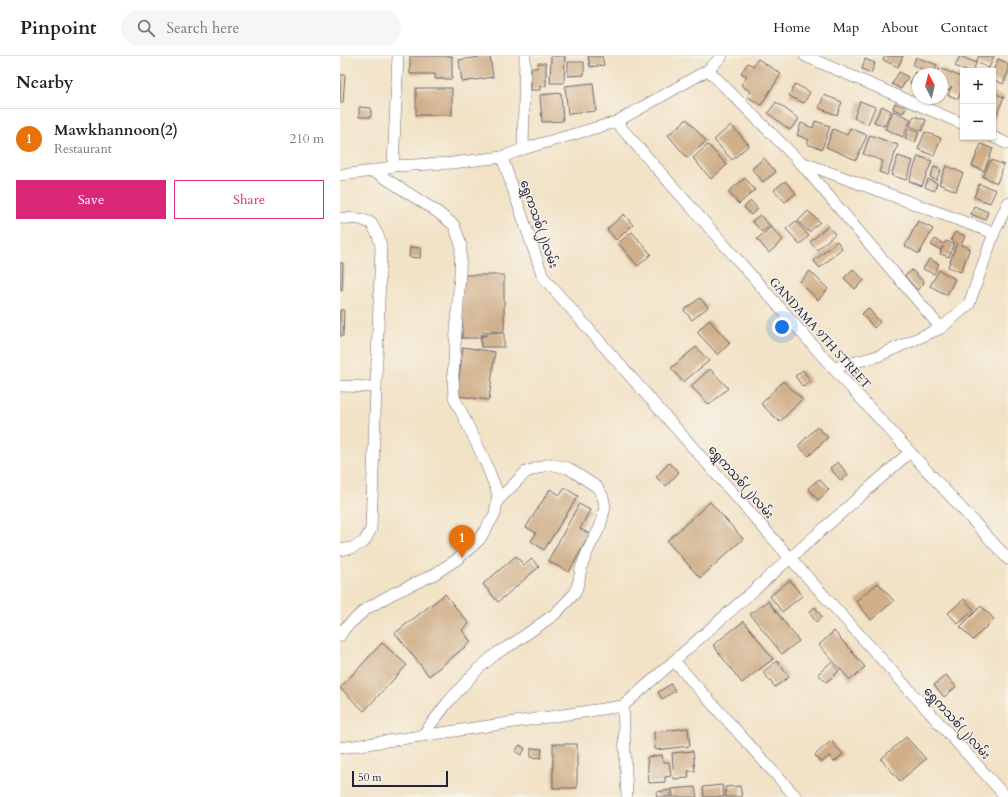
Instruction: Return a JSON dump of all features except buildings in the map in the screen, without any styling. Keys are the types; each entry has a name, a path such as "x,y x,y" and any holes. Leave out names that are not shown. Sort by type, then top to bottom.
{"street":[{"path":"393,166 398,56"},
{"path":"523,149 525,56"},
{"path":"340,176 374,171 393,166 452,163 502,157 523,149 616,122 708,70 722,56"},
{"path":"805,56 960,123"},
{"path":"708,70 798,160 941,328"},
{"name":"GANDAMA 9TH STREET","path":"616,122 833,368 1008,559"},
{"path":"996,138 1008,144"},
{"name":"ရွှေကသစ်(၂)လမ်း","path":"502,157 543,277 790,558 1006,797"},
{"path":"798,160 994,233"},
{"path":"340,636 344,629 366,609 392,594 433,575 459,558 479,540 495,514 498,494 485,461 454,397 453,375 461,245 454,225 436,211 374,171"},
{"path":"833,368 878,356 941,328 969,304 994,233 1008,203"},
{"path":"340,218 360,219 371,223 378,235 381,246 370,529 364,542 352,548 340,550"},
{"path":"340,386 376,387"},
{"path":"340,748 623,706 910,452"},
{"path":"422,736 448,702 478,669 497,653 555,614 575,593 579,581 580,568 600,527 605,507 603,497 597,487 568,468 549,464 526,472 497,501"},
{"path":"674,661 796,797"},
{"path":"623,706 627,797"}],"place":[{"name":"Mawkhannoon(2)","path":"462,558"}]}
